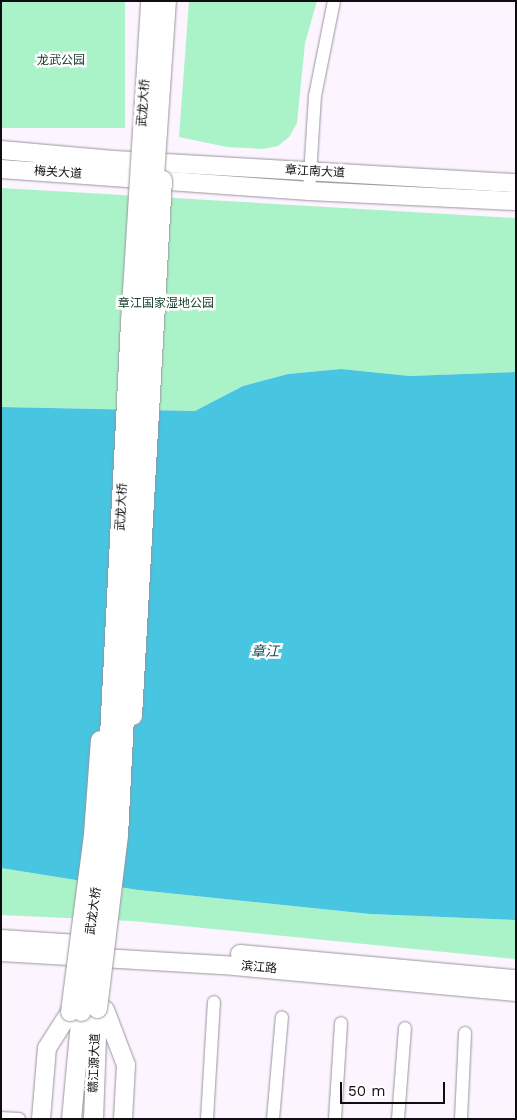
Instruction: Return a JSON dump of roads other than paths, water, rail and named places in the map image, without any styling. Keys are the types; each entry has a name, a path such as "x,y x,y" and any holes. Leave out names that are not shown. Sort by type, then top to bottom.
{"main road":[{"name":"武龙大桥","path":"88,1010 104,834 130,322 150,1"},
{"name":"武龙大桥","path":"88,1010 118,835 144,322 166,1"},
{"name":"赣江源大道","path":"71,1119 88,1010"},
{"name":"赣江源大道","path":"88,1010 93,1119"}],"street":[{"path":"123,1119 126,1065 88,1010 93,835 143,1"},
{"path":"41,1119 47,1048 88,1010 126,833 174,1"},
{"path":"309,191 315,96 334,1"},
{"name":"梅关大道","path":"1,150 114,168"},
{"name":"梅关大道","path":"1,168 114,168"},
{"name":"章江南大道","path":"114,168 310,172 516,183"},
{"name":"章江南大道","path":"114,168 309,191 516,201"},
{"name":"滨江路","path":"1,939 243,955 516,979"},
{"name":"滨江路","path":"1,952 234,966 516,992"},
{"path":"207,1119 214,1002"},
{"path":"273,1119 282,1017"},
{"path":"335,1119 341,1023"},
{"path":"398,1119 404,1028"},
{"path":"461,1119 465,1033"},
{"path":"1,1118 19,1119"}],"water":[{"name":"章江","path":"341,369 410,376 516,372 516,920 370,914 138,890 1,868 1,407 195,411 243,386 288,374"}],"park label":[{"name":"龙武公园","path":"61,61"},
{"name":"章江国家湿地公园","path":"166,304"}]}
